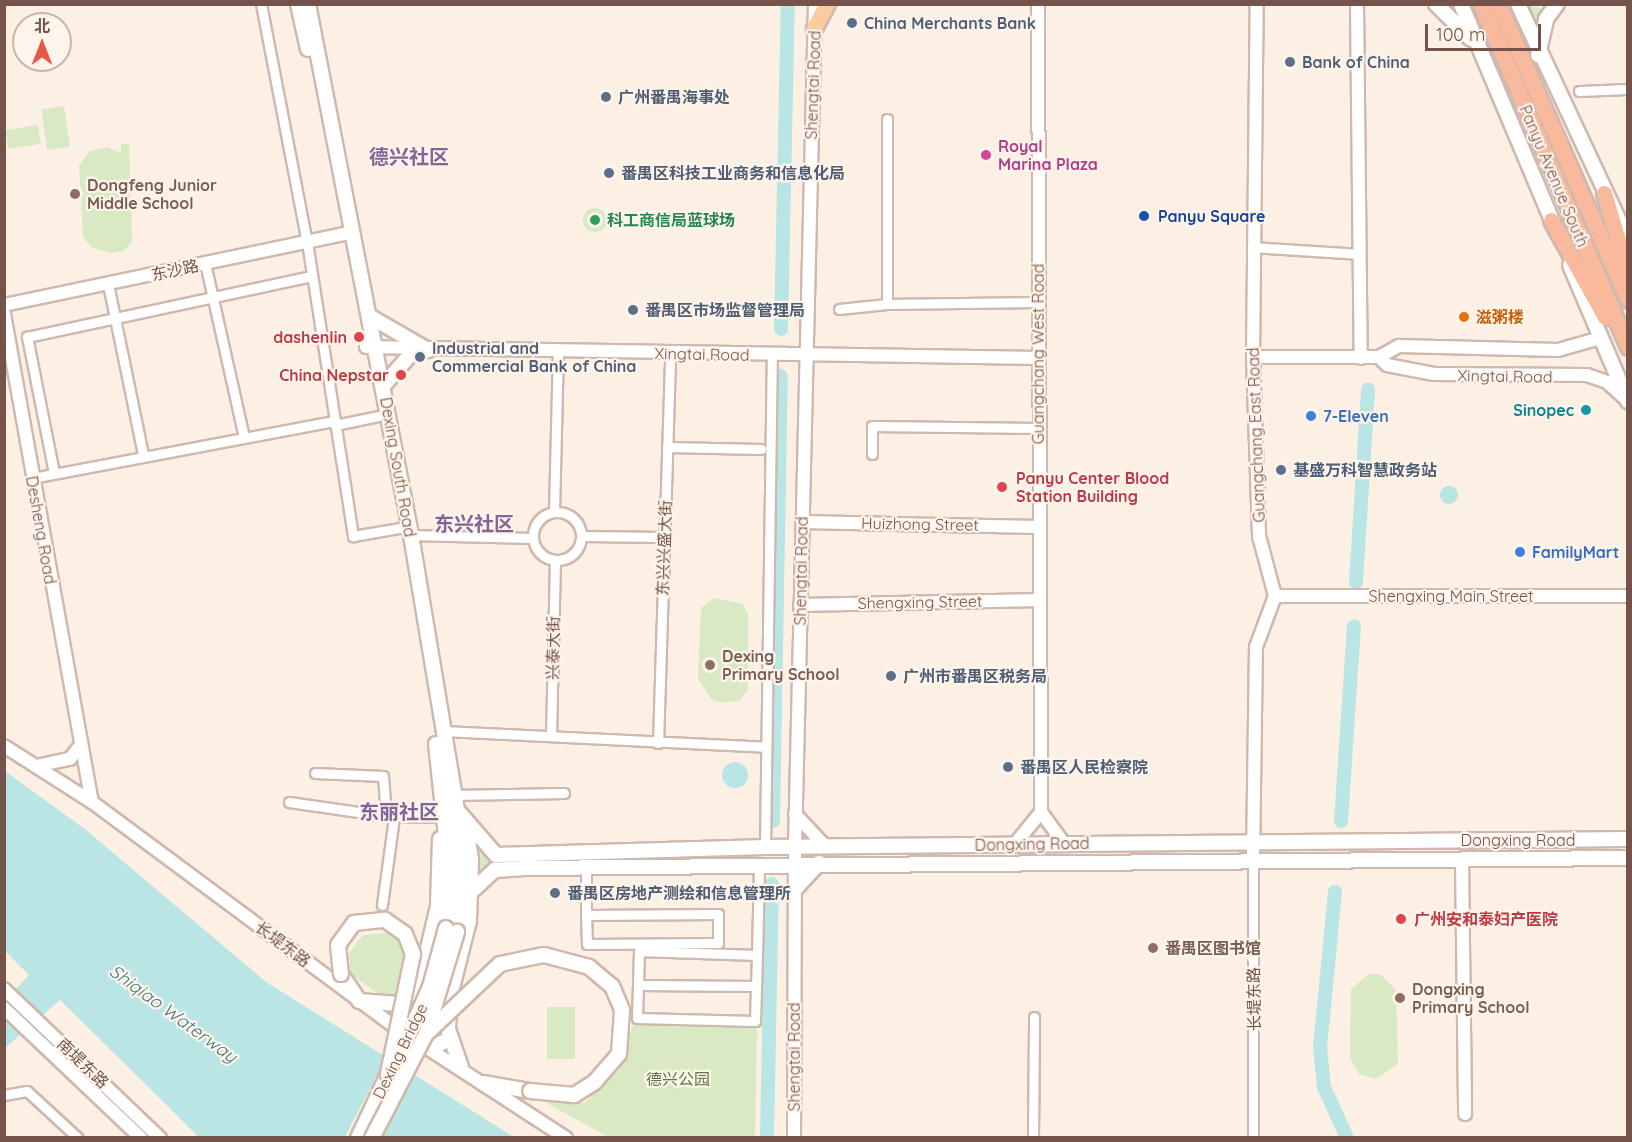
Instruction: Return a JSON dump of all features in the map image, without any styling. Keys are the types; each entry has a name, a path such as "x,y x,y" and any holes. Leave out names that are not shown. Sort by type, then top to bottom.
{"highway":[{"name":"Panyu Avenue South","path":"1481,4 1628,300"},
{"name":"Panyu Avenue South","path":"1498,4 1541,127 1628,347"},
{"path":"1604,193 1628,273"},
{"path":"1551,220 1628,360"}],"main road":[{"name":"Dexing South Road","path":"298,4 345,234 371,347 383,386 441,777 451,882 451,930"},
{"name":"Dexing South Road","path":"309,4 369,315 379,417 405,531 454,795 461,816 462,880 451,930"},
{"path":"814,28 827,4"},
{"path":"1436,4 1476,44"},
{"path":"1461,4 1627,400"},
{"path":"1518,4 1538,57 1604,193 1626,232"},
{"path":"1538,57 1546,19 1557,4"},
{"path":"369,315 428,350"},
{"path":"383,386 410,355 428,350"},
{"path":"388,1074 412,954 405,934 385,920 354,923 338,945 341,974 359,1000 399,1004 419,986 438,906 441,777"},
{"path":"461,816 471,892 451,994 450,1039 462,1067"},
{"name":"Dongxing Road","path":"461,816 496,855 765,846 1628,839"},
{"path":"861,846 862,863"},
{"path":"728,848 728,864"},
{"name":"Dongxing Road","path":"471,892 495,870 586,867 819,863 1628,858"},
{"path":"795,890 819,863"},
{"name":"Dexing Bridge","path":"372,1137 426,1034 451,930"},
{"name":"Dexing Bridge","path":"358,1137 388,1074 415,1025 451,930"},
{"path":"426,1034 500,964 544,955 589,967 612,986 622,1010 619,1054 583,1091 530,1091 483,1083"},
{"path":"419,986 426,1003 440,1003 451,994"},
{"path":"430,1048 450,1039"}],"street":[{"path":"261,4 307,242 353,536 405,531 532,538"},
{"name":"Shengtai Road","path":"794,1137 795,814 814,4"},
{"name":"Guangchang West Road","path":"1038,4 1041,812"},
{"name":"Guangchang East Road","path":"1257,4 1252,151 1253,357 1259,536 1275,596"},
{"path":"1357,4 1361,358"},
{"path":"1579,91 1628,89"},
{"path":"887,119 887,304"},
{"name":"东沙路","path":"4,305 345,234"},
{"path":"1252,247 1360,254"},
{"path":"206,263 244,436"},
{"path":"54,473 27,337 312,276"},
{"path":"108,284 143,455"},
{"path":"839,309 887,304 1038,302"},
{"name":"Desheng Road","path":"4,314 79,747 92,802"},
{"name":"Xingtai Road","path":"1253,357 1379,357 1399,346 1558,350 1600,338"},
{"name":"Xingtai Road","path":"371,347 670,354 1038,358"},
{"path":"554,512 558,352"},
{"name":"东兴兴盛大街","path":"658,743 670,354"},
{"path":"765,846 772,355"},
{"name":"Xingtai Road","path":"1379,357 1388,365 1434,374 1587,375 1627,400"},
{"path":"32,478 244,436 379,417"},
{"path":"872,454 872,426 1038,428"},
{"path":"668,447 761,449"},
{"path":"554,512 573,518 582,536 576,551 555,561 538,552 532,538 536,523 554,512"},
{"name":"Huizhong Street","path":"802,522 1039,527"},
{"path":"582,536 665,537"},
{"name":"兴泰大街","path":"551,736 555,561"},
{"path":"1252,860 1256,647 1275,596"},
{"name":"Shengxing Main Street","path":"1275,596 1628,596"},
{"name":"Shengxing Street","path":"800,605 1040,600"},
{"path":"443,731 766,747"},
{"name":"长堤东路","path":"4,746 92,802 359,1000 566,1137"},
{"path":"36,766 70,759 79,747"},
{"path":"315,773 383,776 390,817 382,905"},
{"path":"454,795 564,793"},
{"path":"289,802 390,817 441,817"},
{"path":"1016,844 1041,812 1064,844"},
{"path":"795,814 825,846"},
{"path":"1462,859 1465,1114"},
{"name":"长堤东路","path":"1252,860 1253,1137"},
{"path":"757,955 639,951 637,1018 755,1022 757,955 759,864"},
{"path":"586,867 586,915 587,944 718,943 718,914 586,915"},
{"path":"638,985 756,986"},
{"name":"南堤东路","path":"4,989 160,1137"},
{"name":"南堤东路","path":"4,1008 141,1137"},
{"path":"1033,1137 1034,1017"},
{"path":"4,1095 27,1091 78,1137"}],"green space":[{"path":"1523,5 1541,8 1536,23 1532,23"},
{"path":"64,106 70,147 47,150 41,109"},
{"path":"38,125 41,144 8,149 5,130"},
{"path":"121,144 129,144 132,241 124,251 110,253 92,248 83,237 79,166 90,151 108,147 121,154"},
{"name":"科工商信局蓝球场","path":"595,208 600,209 606,215 606,225 600,231 595,232 590,231 584,225 583,220 584,215 590,209"},
{"path":"714,598 743,604 748,614 748,689 740,700 725,703 712,700 698,679 701,608"},
{"path":"471,837 499,862 474,879"},
{"path":"396,932 408,947 400,998 384,998 351,974 349,953 363,935"},
{"path":"1369,974 1380,974 1396,990 1398,1064 1376,1079 1359,1074 1350,1058 1351,989"},
{"path":"547,1007 575,1007 575,1059 547,1059"},
{"name":"德兴公园","path":"635,1019 757,1024 755,1137 608,1137 543,1101 584,1103 618,1071"}],"water":[{"path":"1449,486 1455,489 1458,495 1455,501 1449,504 1443,501 1440,495 1443,489"},
{"path":"735,762 744,766 748,775 744,784 735,788 726,784 722,775 726,766"},
{"name":"Shiqiao Waterway","path":"5,771 86,830 266,982 514,1137 199,1137 60,1000 5,1048 4,1002 29,975 5,951"}],"pier":[{"path":"387,1055 411,1070 377,1138 345,1137"}],"waterway":[{"path":"781,329 788,4"},
{"path":"773,821 781,376"},
{"path":"1356,582 1368,389"},
{"path":"1341,821 1354,626"},
{"path":"767,1138 772,884"},
{"path":"1335,892 1320,1047 1324,1087 1347,1138"}],"place":[{"name":"China Merchants Bank","path":"852,23"},
{"name":"Bank of China","path":"1290,62"},
{"name":"广州番禺海事处","path":"606,97"},
{"name":"Royal Marina Plaza","path":"986,155"},
{"name":"番禺区科技工业商务和信息化局","path":"609,173"},
{"name":"Dongfeng Junior Middle School","path":"75,194"},
{"name":"Panyu Square","path":"1144,216"},
{"name":"科工商信局蓝球场","path":"595,220"},
{"name":"番禺区市场监督管理局","path":"633,310"},
{"name":"滋粥楼","path":"1464,317"},
{"name":"dashenlin","path":"359,337"},
{"name":"Industrial and Commercial Bank of China","path":"420,357"},
{"name":"China Nepstar","path":"401,375"},
{"name":"Sinopec","path":"1586,410"},
{"name":"7-Eleven","path":"1311,416"},
{"name":"基盛万科智慧政务站","path":"1281,470"},
{"name":"Panyu Center Blood Station Building","path":"1002,487"},
{"name":"FamilyMart","path":"1520,552"},
{"name":"Dexing Primary School","path":"710,665"},
{"name":"广州市番禺区税务局","path":"891,676"},
{"name":"番禺区人民检察院","path":"1008,767"},
{"name":"番禺区房地产测绘和信息管理所","path":"555,893"},
{"name":"广州安和泰妇产医院","path":"1401,919"},
{"name":"番禺区图书馆","path":"1153,948"},
{"name":"Dongxing Primary School","path":"1400,998"}],"district":[{"name":"德兴社区","path":"409,156"},
{"name":"东兴社区","path":"474,523"},
{"name":"东丽社区","path":"399,811"}]}
